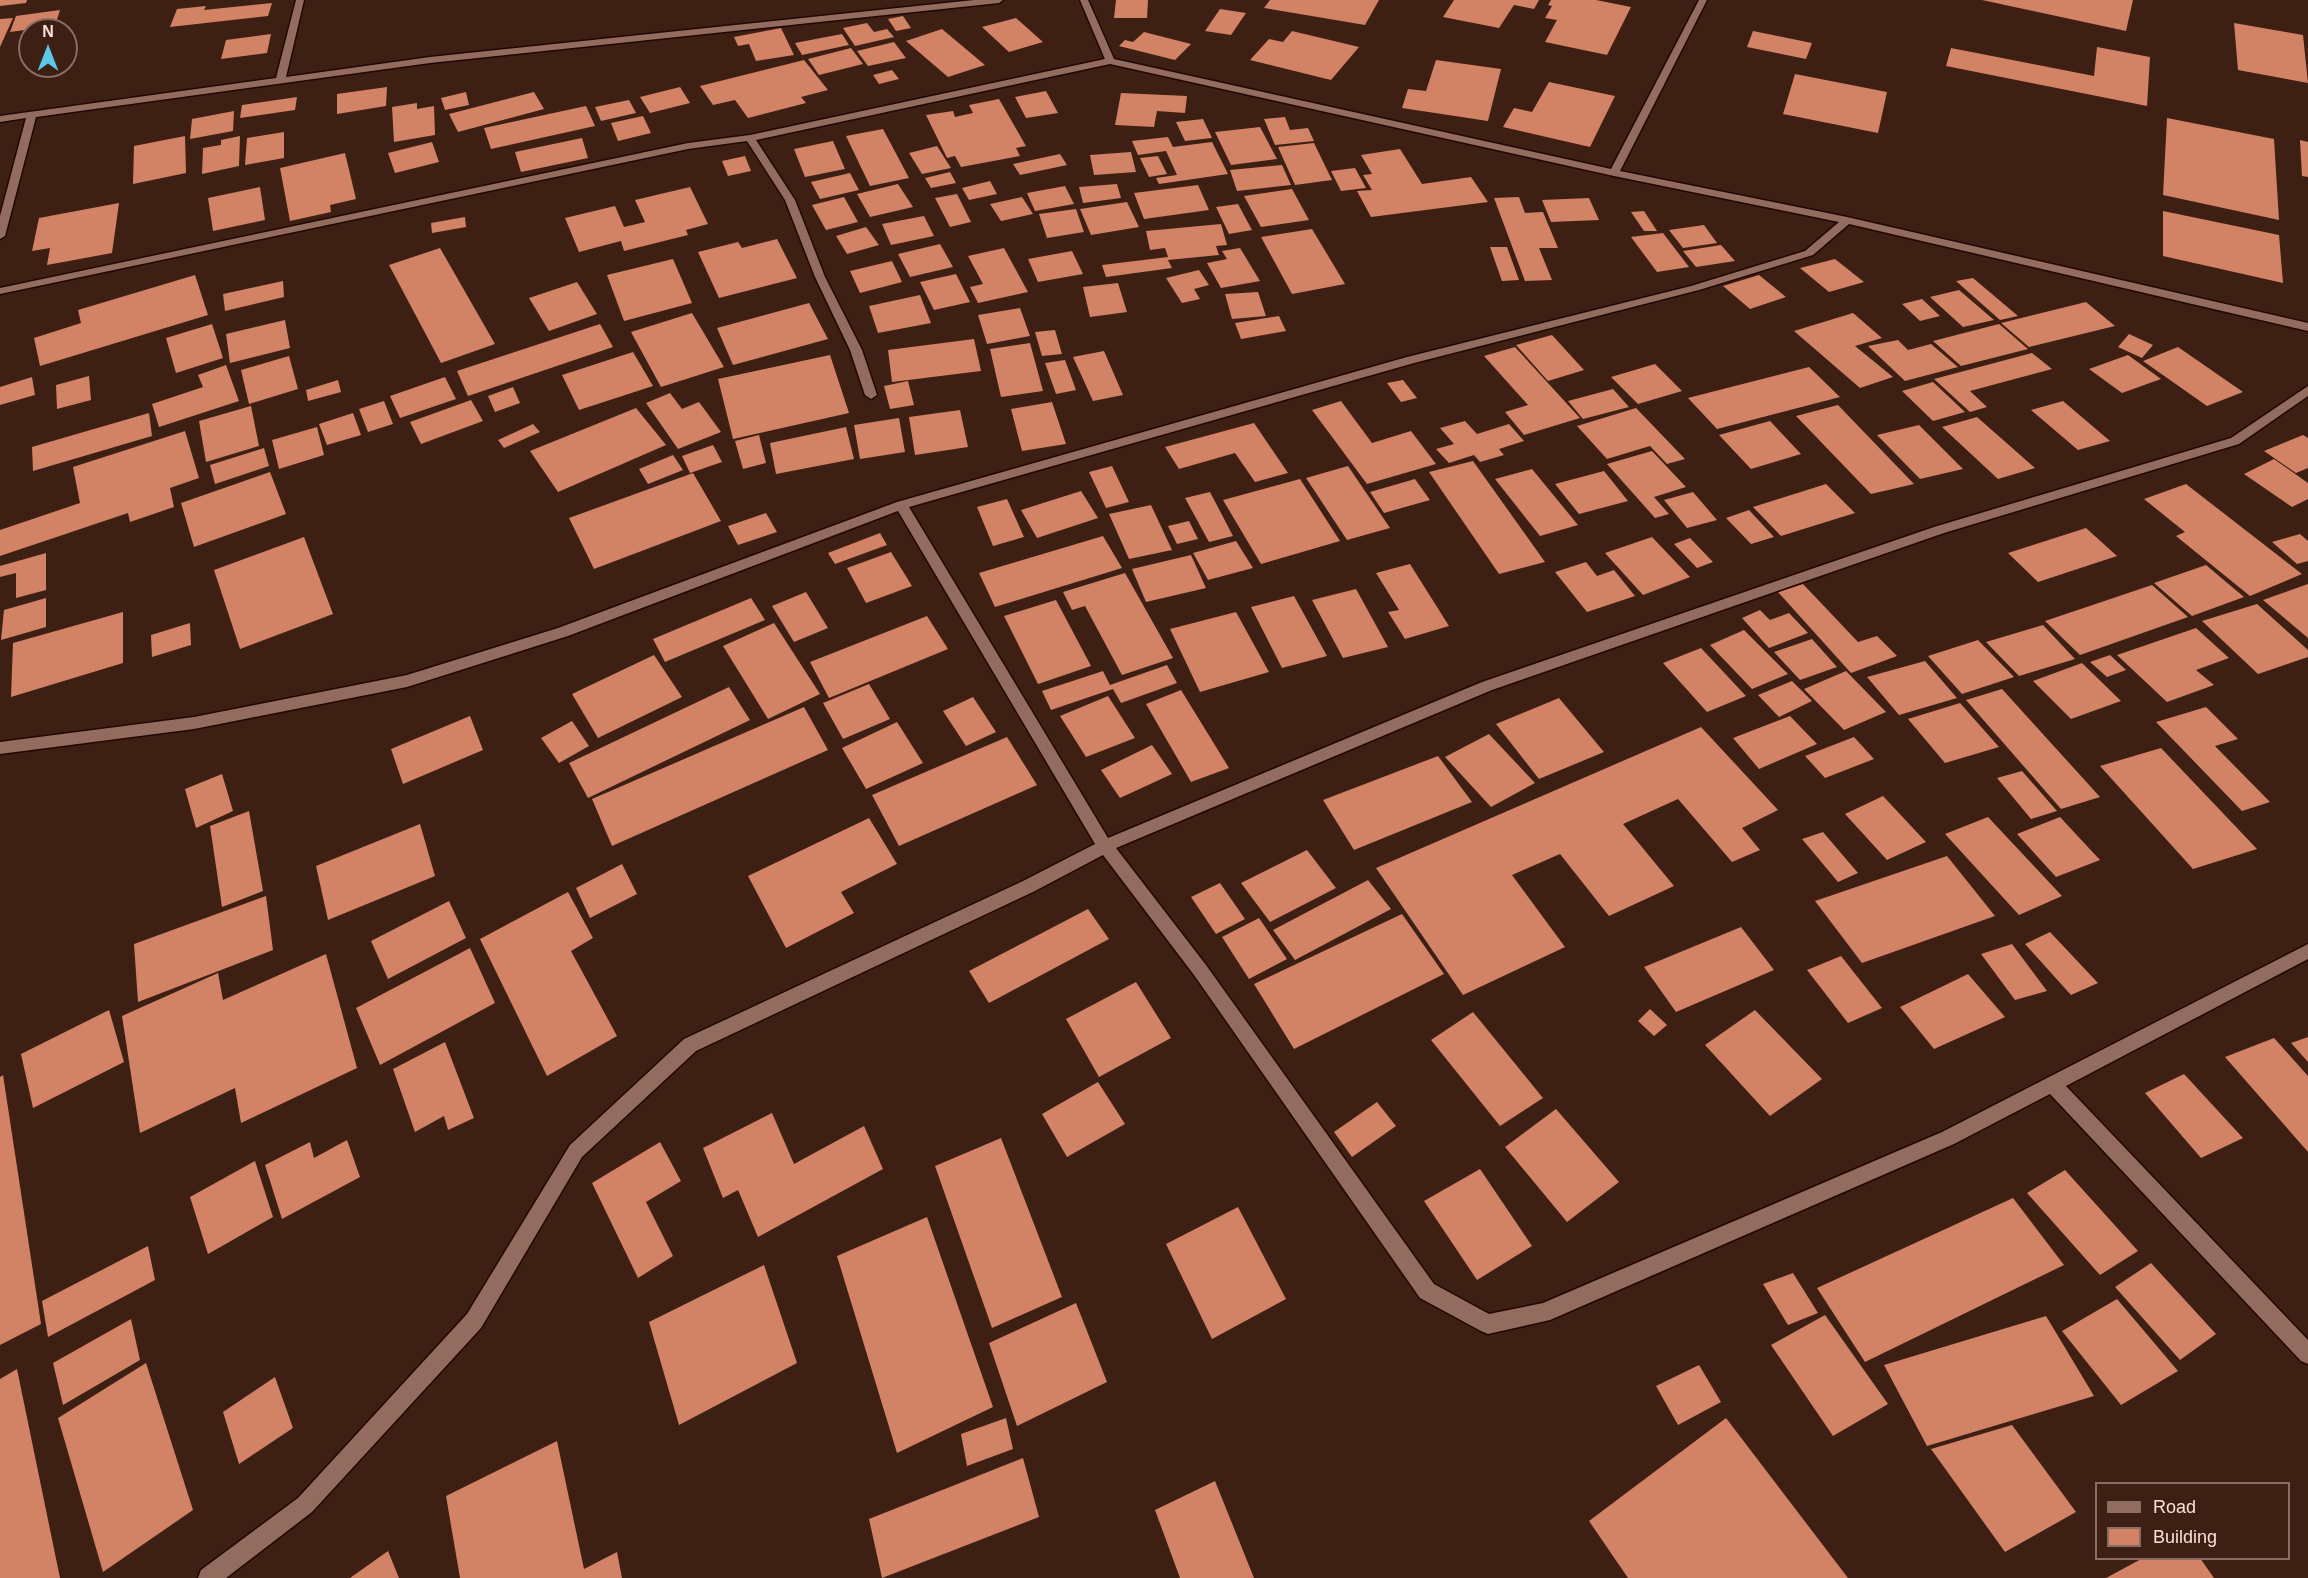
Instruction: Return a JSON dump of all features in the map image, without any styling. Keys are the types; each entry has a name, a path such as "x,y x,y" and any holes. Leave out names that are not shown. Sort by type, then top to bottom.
{"street":[{"path":"280,81 300,0"},
{"path":"0,119 430,60 999,0"},
{"path":"1084,0 1110,61"},
{"path":"1614,173 1703,0"},
{"path":"0,291 688,146 750,138 1110,61 1614,173 1847,220 2308,327"},
{"path":"0,236 32,116"},
{"path":"750,138 790,200 820,277 856,350 871,395"},
{"path":"0,748 194,723 407,681 563,633 901,505 1411,360 1695,288 1809,253 1847,220"},
{"path":"209,1578 305,1505 474,1321 576,1151 690,1045 1029,886 1105,846 1488,686 1939,530 2235,441 2308,390"},
{"path":"901,505 1105,846 1200,970 1427,1291 1488,1324 1543,1313 1948,1138 2308,951"},
{"path":"2051,1083 2308,1354"}],"building":[{"path":"0,0 27,0 26,3 0,6"},
{"path":"1116,0 1148,0 1147,18 1114,18"},
{"path":"1270,0 1379,0 1365,25 1264,8"},
{"path":"1454,0 1539,0 1534,9 1514,5 1499,28 1443,17"},
{"path":"1551,0 1596,0 1631,7 1607,55 1545,42 1557,20 1545,18 1552,6 1548,5"},
{"path":"1982,0 2133,0 2126,31"},
{"path":"272,3 268,16 170,27 177,9 206,6 204,10"},
{"path":"1220,9 1246,13 1231,35 1205,31"},
{"path":"60,10 58,18 18,18 18,31 10,32 16,16"},
{"path":"903,16 911,28 896,31 888,19"},
{"path":"13,18 0,47 0,19"},
{"path":"1016,18 1043,42 1009,52 982,27"},
{"path":"867,23 874,32 887,29 894,37 855,46 843,28"},
{"path":"2234,23 2303,35 2308,83 2238,70"},
{"path":"781,28 794,55 756,61 749,44 738,46 734,37"},
{"path":"942,29 985,65 948,77 906,41"},
{"path":"1292,31 1359,47 1331,80 1250,60 1269,39 1283,42"},
{"path":"1753,31 1812,43 1806,59 1747,47"},
{"path":"1144,32 1191,44 1175,60 1119,46 1125,40 1133,42"},
{"path":"271,34 267,53 221,59 226,40"},
{"path":"842,34 849,45 802,55 795,43"},
{"path":"894,42 906,58 868,66 857,51"},
{"path":"2097,47 2150,57 2147,106 1946,66 1951,48 2094,76"},
{"path":"851,48 863,64 819,75 808,59"},
{"path":"804,60 828,90 801,97 806,103 748,118 735,100 713,105 700,86"},
{"path":"1436,60 1501,69 1488,121 1402,108 1408,89 1426,91"},
{"path":"892,70 899,79 879,84 873,75"},
{"path":"1795,74 1887,92 1878,133 1783,114"},
{"path":"1549,82 1615,96 1590,147 1503,127 1514,108 1532,112"},
{"path":"387,87 386,106 337,114 337,94"},
{"path":"680,87 690,103 650,113 640,97"},
{"path":"1046,91 1058,113 1026,118 1015,97"},
{"path":"466,92 469,105 445,110 441,98"},
{"path":"534,92 544,109 458,132 449,114"},
{"path":"1121,93 1187,96 1185,113 1157,111 1154,127 1115,125"},
{"path":"297,97 295,110 240,118 242,105"},
{"path":"999,99 1026,146 1016,148 1020,156 961,167 955,156 947,158 926,115 953,111 955,117 973,113 969,105"},
{"path":"629,100 636,113 601,121 595,107"},
{"path":"417,103 417,109 434,106 435,135 394,142 392,107"},
{"path":"586,106 595,126 491,149 484,128"},
{"path":"234,111 233,131 190,139 192,119"},
{"path":"643,116 651,133 618,141 611,123"},
{"path":"1285,117 1290,130 1308,128 1314,141 1275,145 1264,119"},
{"path":"2167,118 2274,139 2279,220 2163,195"},
{"path":"1203,119 1212,138 1185,141 1176,122"},
{"path":"1260,127 1277,159 1231,165 1215,132"},
{"path":"883,129 909,178 870,186 846,136"},
{"path":"284,132 284,158 245,165 247,138"},
{"path":"185,136 186,173 133,184 134,146"},
{"path":"240,136 239,166 202,174 203,148 221,145 221,140"},
{"path":"1168,137 1173,147 1212,142 1228,174 1159,184 1156,178 1177,175 1166,151 1138,155 1132,141"},
{"path":"582,138 588,158 521,172 515,152"},
{"path":"2300,140 2308,142 2308,177 2302,176"},
{"path":"833,141 845,169 805,177 794,149"},
{"path":"432,142 439,162 395,173 388,153"},
{"path":"1314,143 1332,180 1295,185 1278,147"},
{"path":"937,146 951,168 922,174 909,153"},
{"path":"1400,149 1422,184 1471,177 1488,202 1371,217 1357,191 1372,190 1363,175 1372,174 1361,155"},
{"path":"1131,152 1136,172 1094,175 1090,155"},
{"path":"345,153 356,199 330,205 331,212 290,221 280,168"},
{"path":"1060,154 1067,165 1020,175 1013,164"},
{"path":"745,156 751,171 728,176 722,161"},
{"path":"1158,156 1167,174 1149,177 1140,158"},
{"path":"1282,165 1291,185 1237,191 1230,170"},
{"path":"1355,168 1366,188 1341,191 1331,171"},
{"path":"950,172 956,183 931,188 925,178"},
{"path":"850,173 859,190 820,199 811,182"},
{"path":"990,181 997,194 969,200 962,188"},
{"path":"898,184 913,207 870,217 857,194"},
{"path":"1117,184 1121,198 1083,203 1079,187"},
{"path":"1198,185 1209,210 1144,219 1134,193"},
{"path":"1065,186 1074,204 1035,211 1027,193"},
{"path":"260,187 265,220 213,231 208,198"},
{"path":"690,187 708,224 686,230 688,235 624,251 621,241 579,252 565,218 615,206 624,227 645,222 635,200"},
{"path":"1292,189 1309,220 1261,227 1244,196"},
{"path":"957,194 971,222 950,227 935,198"},
{"path":"844,197 858,222 826,230 812,205"},
{"path":"1022,197 1033,214 1001,221 990,204"},
{"path":"1519,197 1525,213 1543,212 1558,248 1539,248 1552,280 1525,281 1494,198"},
{"path":"1589,198 1599,220 1551,222 1542,200"},
{"path":"1127,202 1139,227 1091,235 1080,209"},
{"path":"119,203 112,253 47,265 50,248 32,251 39,218"},
{"path":"1238,204 1252,230 1229,234 1216,207"},
{"path":"1076,209 1084,232 1047,238 1039,214"},
{"path":"1644,211 1657,231 1644,231 1631,212"},
{"path":"2163,211 2279,235 2283,283 2163,256"},
{"path":"924,216 934,236 891,245 882,224"},
{"path":"465,217 466,227 432,233 431,223"},
{"path":"1221,224 1227,245 1216,246 1219,255 1168,260 1172,268 1106,277 1102,265 1168,257 1165,248 1150,250 1146,231"},
{"path":"1704,225 1717,243 1683,248 1669,230"},
{"path":"866,227 879,245 847,254 836,236"},
{"path":"1312,229 1345,284 1292,294 1261,237"},
{"path":"1663,233 1689,267 1657,272 1631,237"},
{"path":"777,239 797,278 719,298 698,252 738,242 742,248"},
{"path":"940,244 953,267 910,277 898,254"},
{"path":"1721,245 1735,261 1696,267 1683,251"},
{"path":"1490,247 1507,247 1519,280 1502,281"},
{"path":"440,248 495,344 441,363 389,265"},
{"path":"1004,248 1028,292 978,303 970,287 983,284 968,256"},
{"path":"1240,248 1260,281 1221,288 1207,263 1227,259 1222,251"},
{"path":"1072,251 1083,274 1038,282 1028,259"},
{"path":"673,259 692,303 624,321 607,275"},
{"path":"1835,259 1864,282 1829,292 1800,268"},
{"path":"892,261 902,282 860,293 850,271"},
{"path":"1199,270 1209,285 1194,289 1200,299 1182,303 1166,278"},
{"path":"956,274 970,302 934,310 920,282"},
{"path":"195,275 208,315 40,366 34,338 81,323 78,310"},
{"path":"1759,275 1786,297 1750,309 1723,286"},
{"path":"1973,278 2018,316 2000,320 1956,281"},
{"path":"283,281 284,297 225,311 223,294"},
{"path":"577,282 597,314 549,331 529,298"},
{"path":"1118,283 1127,312 1090,317 1083,287"},
{"path":"1959,290 1994,320 1963,327 1930,297"},
{"path":"1258,292 1266,316 1232,319 1225,294"},
{"path":"920,295 931,323 878,333 869,306"},
{"path":"1922,299 1940,316 1920,321 1902,304"},
{"path":"2086,302 2115,326 2029,347 2001,323"},
{"path":"809,303 828,339 733,365 717,328"},
{"path":"1020,308 1030,336 987,344 978,315"},
{"path":"692,313 724,367 661,387 631,332"},
{"path":"1853,313 1882,338 1855,346 1893,377 1860,388 1794,331"},
{"path":"1279,316 1286,331 1241,339 1235,323"},
{"path":"285,320 290,348 230,363 226,334"},
{"path":"212,324 223,358 176,373 166,338"},
{"path":"600,324 613,347 468,396 457,371"},
{"path":"1999,324 2028,349 1961,366 1933,341"},
{"path":"1055,330 1062,354 1042,356 1035,332"},
{"path":"2129,334 2153,345 2142,358 2118,347"},
{"path":"1552,335 1584,370 1548,381 1516,345"},
{"path":"974,339 981,371 892,382 888,350"},
{"path":"1898,340 1908,350 1931,344 1958,367 1905,381 1868,346"},
{"path":"1030,343 1043,391 1001,397 990,349"},
{"path":"1515,347 1580,418 1524,435 1505,412 1528,405 1484,356"},
{"path":"2178,347 2243,392 2207,406 2143,361"},
{"path":"1104,351 1123,395 1093,401 1073,357"},
{"path":"633,352 653,386 579,410 562,375"},
{"path":"2032,353 2052,369 1970,391 1987,407 1970,412 1934,379"},
{"path":"830,355 849,413 733,439 718,379"},
{"path":"2128,355 2161,379 2122,393 2089,369"},
{"path":"289,356 298,389 249,404 241,370"},
{"path":"1065,360 1076,390 1056,394 1045,363"},
{"path":"1655,364 1682,391 1638,404 1611,377"},
{"path":"226,365 239,401 159,427 152,404 203,387 198,375"},
{"path":"1809,367 1840,397 1717,429 1688,398"},
{"path":"89,376 91,400 57,409 56,385"},
{"path":"32,377 35,395 0,405 0,387"},
{"path":"445,377 456,399 400,418 390,396"},
{"path":"338,380 341,392 308,401 306,390"},
{"path":"1403,380 1417,398 1401,402 1387,383"},
{"path":"908,381 914,405 890,409 884,386"},
{"path":"1933,382 1965,412 1933,421 1902,391"},
{"path":"513,387 520,403 495,412 488,396"},
{"path":"1613,389 1629,407 1583,419 1568,401"},
{"path":"670,393 682,409 699,402 721,432 678,449 646,403"},
{"path":"471,400 483,421 421,444 410,422"},
{"path":"384,401 393,424 368,432 359,409"},
{"path":"1341,401 1372,443 1411,431 1436,464 1367,484 1312,410"},
{"path":"2063,401 2110,441 2078,450 2031,410"},
{"path":"1052,402 1066,444 1022,451 1011,409"},
{"path":"1838,405 1914,484 1871,494 1796,416"},
{"path":"251,406 259,446 206,462 199,421"},
{"path":"636,408 666,445 558,492 530,451"},
{"path":"1636,408 1685,459 1667,464 1650,446 1607,459 1577,426"},
{"path":"960,410 968,447 915,455 909,417"},
{"path":"149,413 152,436 33,471 32,447"},
{"path":"353,413 361,435 327,445 319,424"},
{"path":"1977,417 2035,468 1998,479 1942,427"},
{"path":"899,418 905,452 860,459 854,425"},
{"path":"1465,421 1477,434 1509,424 1524,441 1499,449 1504,455 1480,462 1474,455 1449,463 1436,449 1454,444 1440,428"},
{"path":"1770,421 1801,454 1751,469 1719,435"},
{"path":"1254,423 1288,473 1255,482 1235,453 1179,469 1165,447"},
{"path":"533,424 540,432 504,448 498,440"},
{"path":"1919,425 1963,469 1920,479 1877,435"},
{"path":"317,427 324,455 279,469 272,440"},
{"path":"846,427 854,459 776,474 770,443"},
{"path":"185,431 199,478 170,488 174,507 130,522 128,513 0,556 0,530 80,503 73,467"},
{"path":"759,435 766,463 743,469 735,441"},
{"path":"2303,435 2308,438 2308,468 2296,473 2264,451"},
{"path":"713,445 722,462 690,473 682,456"},
{"path":"264,448 269,466 215,484 210,465"},
{"path":"1652,451 1686,487 1654,497 1669,514 1655,518 1607,464"},
{"path":"673,455 683,470 648,484 639,469"},
{"path":"2274,459 2308,483 2308,499 2292,507 2244,474"},
{"path":"1473,461 1545,562 1499,574 1429,472"},
{"path":"1112,466 1129,502 1106,508 1089,472"},
{"path":"1348,466 1390,528 1347,540 1306,478"},
{"path":"1532,469 1578,525 1540,536 1495,479"},
{"path":"1604,471 1628,501 1579,514 1555,484"},
{"path":"270,472 286,514 194,547 181,503"},
{"path":"693,473 721,521 594,569 569,518"},
{"path":"1300,479 1340,541 1261,564 1223,500"},
{"path":"1415,479 1430,500 1384,513 1370,492"},
{"path":"1826,484 1855,513 1781,536 1753,507"},
{"path":"2186,484 2302,574 2250,596 2176,536 2185,532 2144,499"},
{"path":"1081,491 1098,518 1037,538 1021,510"},
{"path":"1210,492 1233,536 1209,542 1185,498"},
{"path":"1693,492 1717,520 1687,528 1664,500"},
{"path":"1007,499 1024,537 993,546 977,507"},
{"path":"1151,505 1172,550 1129,559 1109,514"},
{"path":"1749,510 1774,537 1751,544 1726,518"},
{"path":"766,513 777,532 738,545 728,526"},
{"path":"1189,521 1198,539 1177,544 1168,526"},
{"path":"2086,528 2117,556 2038,582 2008,553"},
{"path":"880,533 887,545 835,564 828,553"},
{"path":"2300,534 2308,541 2308,561 2297,564 2272,542"},
{"path":"1103,536 1122,568 995,607 979,573"},
{"path":"304,537 333,614 240,649 214,570"},
{"path":"1652,537 1690,577 1643,595 1605,553"},
{"path":"1690,538 1713,562 1697,568 1674,544"},
{"path":"1236,541 1253,568 1208,580 1193,553"},
{"path":"891,552 912,586 866,603 847,568"},
{"path":"46,553 46,590 16,598 16,573 0,577 0,566"},
{"path":"1191,555 1206,588 1146,602 1132,569"},
{"path":"1586,562 1597,576 1614,570 1635,596 1587,612 1555,572"},
{"path":"1410,564 1449,626 1405,639 1388,612 1399,610 1376,573"},
{"path":"2206,565 2244,597 2192,616 2154,583"},
{"path":"1125,573 1173,658 1122,675 1085,606 1072,610 1063,592"},
{"path":"1803,584 1858,642 1877,636 1897,656 1851,673 1778,592"},
{"path":"2308,584 2308,638 2263,600"},
{"path":"2152,585 2188,617 2080,655 2045,621"},
{"path":"1356,589 1388,647 1343,658 1312,600"},
{"path":"806,592 828,628 794,642 772,606"},
{"path":"1294,596 1327,656 1282,668 1251,607"},
{"path":"46,598 46,627 1,640 4,610"},
{"path":"751,598 765,620 665,662 653,639"},
{"path":"1056,600 1091,666 1038,684 1004,616"},
{"path":"2257,604 2308,650 2308,657 2258,674 2202,621"},
{"path":"1760,610 1770,620 1789,613 1808,633 1769,648 1742,618"},
{"path":"123,612 123,663 11,697 13,643"},
{"path":"1236,612 1269,672 1200,692 1170,629"},
{"path":"927,616 948,649 829,698 810,662"},
{"path":"190,623 191,645 152,657 151,635"},
{"path":"774,623 820,694 768,719 723,646"},
{"path":"2043,625 2075,659 2019,676 1986,642"},
{"path":"2196,628 2229,658 2196,670 2214,685 2167,702 2117,655"},
{"path":"1744,630 1788,674 1752,689 1710,645"},
{"path":"1812,639 1837,667 1800,680 1774,652"},
{"path":"1978,640 2014,677 1962,694 1928,656"},
{"path":"1701,648 1746,696 1707,712 1663,663"},
{"path":"654,655 682,697 598,738 572,694"},
{"path":"2110,655 2126,670 2107,677 2090,662"},
{"path":"1925,661 1957,698 1899,715 1867,677"},
{"path":"2082,663 2121,701 2071,719 2033,681"},
{"path":"1167,665 1177,683 1121,703 1113,689 1051,710 1042,691 1103,671 1110,685"},
{"path":"1846,671 1886,712 1844,730 1804,689"},
{"path":"1792,681 1812,701 1779,717 1758,695"},
{"path":"869,684 890,719 843,739 823,703"},
{"path":"729,687 750,720 588,798 569,763"},
{"path":"2002,689 2100,797 2061,809 1966,700"},
{"path":"1181,690 1229,768 1191,782 1146,704"},
{"path":"1108,696 1135,738 1086,757 1060,716"},
{"path":"973,697 996,732 966,746 943,711"},
{"path":"1559,698 1604,752 1539,779 1496,724"},
{"path":"1960,703 1999,747 1945,763 1908,719"},
{"path":"804,707 828,750 612,846 592,799"},
{"path":"2206,707 2238,739 2215,746 2270,802 2242,811 2156,722"},
{"path":"470,716 483,750 403,784 391,749"},
{"path":"1790,716 1817,744 1759,769 1733,738"},
{"path":"572,721 589,746 559,763 541,738"},
{"path":"897,722 923,763 866,789 842,748"},
{"path":"1701,727 1778,810 1742,828 1760,850 1732,862 1678,799 1623,824 1674,886 1609,916 1560,854 1512,875 1565,947 1463,995 1376,868"},
{"path":"1489,734 1535,783 1491,807 1445,757"},
{"path":"1007,737 1037,785 899,846 872,795"},
{"path":"1854,737 1874,759 1825,778 1805,756"},
{"path":"1152,745 1172,774 1120,798 1101,770"},
{"path":"2161,748 2257,849 2193,869 2100,766"},
{"path":"1438,756 1472,802 1354,850 1323,800"},
{"path":"2022,771 2057,811 2031,819 1997,778"},
{"path":"222,774 233,811 196,828 185,789"},
{"path":"1883,796 1926,842 1887,860 1845,814"},
{"path":"249,811 263,891 222,907 210,826"},
{"path":"1988,817 2062,896 2019,915 1945,834"},
{"path":"2060,817 2100,860 2056,877 2017,834"},
{"path":"869,818 897,864 841,892 854,913 786,948 748,876"},
{"path":"420,824 435,876 328,920 316,866"},
{"path":"1823,832 1858,873 1838,882 1802,839"},
{"path":"1307,850 1336,888 1270,922 1241,883"},
{"path":"1947,856 1995,916 1862,963 1815,901"},
{"path":"622,864 637,894 590,918 576,888"},
{"path":"1368,880 1391,909 1295,960 1273,930"},
{"path":"1220,883 1245,919 1216,934 1191,897"},
{"path":"568,892 593,938 571,951 617,1036 547,1076 480,939"},
{"path":"266,896 273,950 138,1002 134,944"},
{"path":"449,901 466,938 388,979 371,941"},
{"path":"1088,909 1109,939 989,1003 969,971"},
{"path":"1402,914 1444,974 1294,1049 1254,984"},
{"path":"1259,918 1287,959 1249,979 1222,937"},
{"path":"1741,927 1774,970 1676,1012 1644,967"},
{"path":"2050,932 2098,983 2071,995 2025,944"},
{"path":"2012,944 2047,991 2015,1000 1981,954"},
{"path":"470,948 495,1003 380,1065 356,1008"},
{"path":"326,954 357,1068 241,1123 235,1088 140,1133 122,1016 218,973 223,1000"},
{"path":"1841,956 1882,1008 1848,1023 1807,970"},
{"path":"1968,974 2005,1017 1934,1049 1900,1007"},
{"path":"1136,982 1171,1038 1099,1077 1066,1019"},
{"path":"1650,1009 1667,1025 1654,1036 1638,1021"},
{"path":"109,1010 124,1062 33,1108 21,1054"},
{"path":"1755,1010 1822,1079 1770,1116 1705,1045"},
{"path":"1473,1012 1543,1098 1500,1126 1431,1040"},
{"path":"2308,1037 2308,1062 2291,1043"},
{"path":"2274,1038 2308,1076 2308,1152 2225,1057"},
{"path":"445,1042 474,1118 448,1130 444,1116 415,1132 393,1069"},
{"path":"2184,1074 2243,1138 2201,1158 2145,1093"},
{"path":"3,1075 41,1324 0,1345 0,1077"},
{"path":"1098,1082 1125,1124 1067,1157 1042,1114"},
{"path":"1377,1102 1396,1126 1352,1157 1334,1132"},
{"path":"1556,1109 1619,1182 1567,1222 1505,1147"},
{"path":"772,1113 794,1164 864,1126 883,1169 758,1237 738,1190 723,1198 703,1148"},
{"path":"1001,1138 1062,1297 992,1328 935,1166"},
{"path":"347,1140 360,1177 282,1219 265,1165 310,1142 314,1158"},
{"path":"660,1142 681,1181 646,1202 673,1256 638,1278 592,1183"},
{"path":"255,1161 273,1217 208,1254 190,1197"},
{"path":"1480,1169 1532,1246 1477,1280 1424,1201"},
{"path":"2065,1170 2138,1251 2100,1275 2027,1193"},
{"path":"2013,1198 2064,1265 1865,1362 1817,1288"},
{"path":"1238,1207 1286,1299 1212,1339 1166,1244"},
{"path":"927,1217 993,1407 897,1453 837,1256"},
{"path":"148,1246 155,1280 48,1337 42,1301"},
{"path":"2151,1263 2216,1334 2180,1360 2115,1287"},
{"path":"764,1265 797,1363 679,1425 649,1322"},
{"path":"1793,1273 1818,1313 1788,1325 1763,1284"},
{"path":"2117,1299 2178,1371 2121,1405 2062,1331"},
{"path":"1076,1303 1107,1382 1017,1426 989,1343"},
{"path":"1825,1315 1888,1404 1833,1436 1771,1345"},
{"path":"2046,1316 2094,1396 1927,1446 1884,1365"},
{"path":"131,1319 140,1360 63,1405 53,1363"},
{"path":"146,1363 193,1510 103,1572 58,1418"},
{"path":"1699,1365 1721,1402 1678,1425 1656,1386"},
{"path":"17,1369 60,1578 0,1578 0,1379"},
{"path":"275,1377 293,1428 239,1464 223,1412"},
{"path":"1006,1418 1013,1449 967,1466 961,1434"},
{"path":"1726,1418 1848,1578 1628,1578 1589,1521"},
{"path":"2012,1425 2076,1512 2005,1552 1931,1449"},
{"path":"557,1441 584,1569 617,1552 622,1578 460,1578 446,1496"},
{"path":"1023,1458 1039,1517 882,1578 869,1519"},
{"path":"1215,1481 1254,1578 1180,1578 1155,1510"},
{"path":"388,1551 399,1578 350,1578"},
{"path":"2139,1560 2201,1560 2214,1578 2106,1578"}]}
